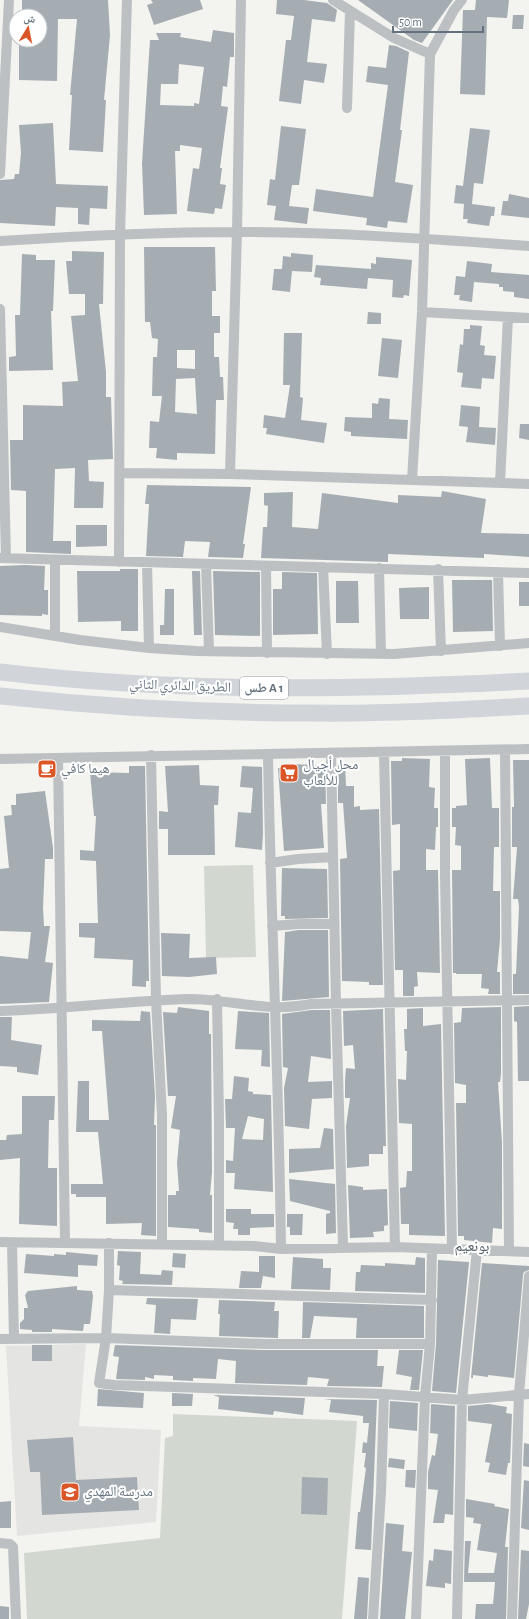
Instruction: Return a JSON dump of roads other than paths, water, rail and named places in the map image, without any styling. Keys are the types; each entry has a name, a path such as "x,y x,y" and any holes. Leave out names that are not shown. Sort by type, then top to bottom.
{"highway":[{"name":"الطريق الدائري الثاني","path":"0,672 139,685 215,688 328,688 529,681"},
{"name":"الطريق الدائري الثاني","path":"0,696 112,706 211,711 312,713 529,706"}],"street":[{"path":"0,174 0,131 9,0"},
{"path":"119,562 120,234 127,0"},
{"path":"230,474 237,232 241,0"},
{"path":"333,0 394,38 430,54"},
{"path":"412,480 422,312 430,54 454,10 462,0"},
{"path":"347,108 350,11"},
{"path":"0,241 120,234 237,232 425,239 529,246"},
{"path":"0,309 3,558 529,573"},
{"path":"422,312 529,318"},
{"path":"500,483 508,317"},
{"path":"120,473 230,474 529,484"},
{"path":"55,560 55,636"},
{"path":"148,563 149,648"},
{"path":"206,564 208,651"},
{"path":"266,566 267,653"},
{"path":"323,567 327,654"},
{"path":"379,568 381,654"},
{"path":"438,570 441,651"},
{"path":"498,572 500,646"},
{"path":"0,627 55,636 149,648 267,653 381,654 441,651 529,643"},
{"path":"0,759 529,749"},
{"path":"505,750 509,1250"},
{"path":"445,751 445,877 452,1250"},
{"path":"384,752 395,1247"},
{"path":"331,753 343,1247"},
{"path":"151,755 156,1000 162,1115 162,1244"},
{"path":"268,755 272,926 280,1123 281,1249"},
{"path":"58,758 65,1242"},
{"path":"270,863 298,859 333,857"},
{"path":"272,926 334,924"},
{"path":"0,1011 62,1009 156,1000 217,999 275,1008 336,1004 529,1000"},
{"path":"217,999 219,1245"},
{"path":"0,1242 219,1245 254,1246 281,1249 395,1247 452,1250 509,1250 529,1252"},
{"path":"12,1243 14,1339"},
{"path":"109,1243 109,1290 106,1338 99,1383 384,1394 462,1400 524,1394"},
{"path":"416,1619 425,1397 432,1300 432,1249"},
{"path":"457,1619 462,1400 477,1250"},
{"path":"512,1619 529,1276"},
{"path":"109,1290 432,1300"},
{"path":"0,1339 106,1338 266,1344 430,1344"},
{"path":"373,1619 381,1492 384,1394"},
{"path":"0,1543 10,1544 13,1547 16,1619"}],"place":[{"name":"هيما كافي","path":"47,769"},
{"name":"محل أجيال للألعاب","path":"289,773"},
{"name":"مدرسة المهدي","path":"70,1492"}],"district":[{"name":"بونعيم","path":"472,1246"}]}
